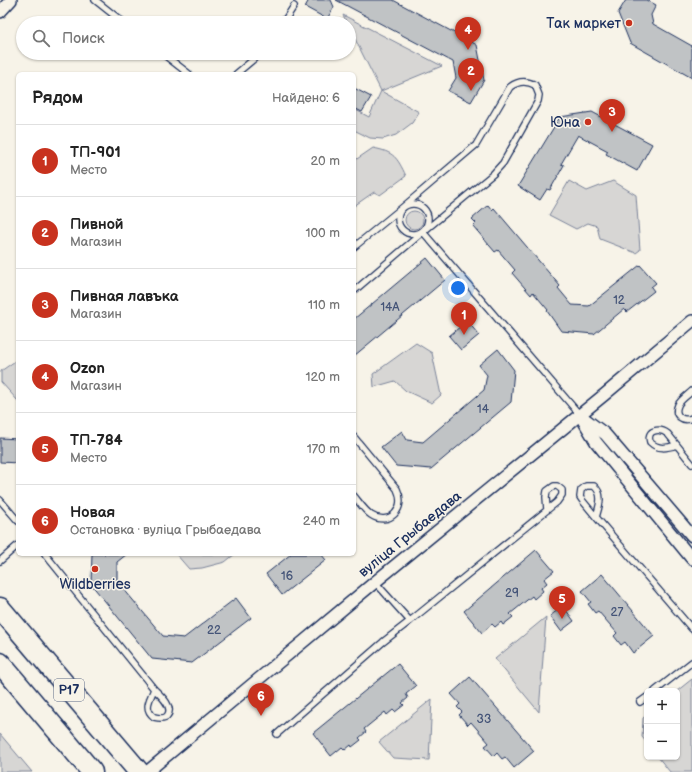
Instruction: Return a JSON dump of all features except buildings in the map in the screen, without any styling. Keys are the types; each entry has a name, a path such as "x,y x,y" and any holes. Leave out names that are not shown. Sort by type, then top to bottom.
{"highway":[{"name":"Р17","path":"0,608 139,772"},
{"name":"Р17","path":"0,663 92,772"}],"street":[{"path":"0,12 11,0"},
{"name":"вуліца Грыбаедава","path":"147,772 692,321"},
{"path":"580,415 605,434 692,536"},
{"path":"580,415 596,442 692,559"}],"lane":[{"path":"95,0 115,16"},
{"path":"287,16 294,6"},
{"path":"171,60 186,72"},
{"path":"238,72 253,60"},
{"path":"356,245 404,207 476,145 510,87 515,83 523,81 535,85 539,95 538,101 503,163 493,174 356,289"},
{"path":"408,205 419,205 427,212 428,222 423,232 412,235 403,231 398,222 398,216 404,207 408,205"},
{"path":"423,232 580,415"},
{"path":"692,391 679,403 676,410 678,417 686,420 692,418"},
{"path":"677,445 665,448 656,446 650,442 649,436 654,430 661,430 668,434 677,445 692,464"},
{"path":"356,439 397,489 401,502 399,509 394,515 386,518 377,518 370,514 356,498"},
{"path":"596,517 600,499 599,492 594,486 586,486 581,490 580,497 596,517 692,629"},
{"path":"0,500 16,520"},
{"path":"276,734 384,642 546,510"},
{"path":"0,561 16,547"},
{"path":"47,556 164,700 169,708 167,716 163,718 154,717 147,708 147,704 154,689"},
{"path":"375,582 410,621"},
{"path":"658,688 692,662"},
{"path":"640,702 644,699"}],"shaded area":[{"path":"356,22 442,66 381,91 356,41"},
{"path":"381,91 419,112 412,123 396,135 383,139 370,138 356,131 356,110 369,117"},
{"path":"373,148 386,151 394,156 406,176 380,195 374,192 356,205 356,160"},
{"path":"569,181 587,191 613,181 636,195 640,250 636,253 600,239 597,226 588,223 576,229 549,215"},
{"path":"410,211 418,211 423,216 421,227 418,229 410,229 405,224 405,216"},
{"path":"416,343 432,353 441,395 432,403 406,391 395,381 374,387 373,374"},
{"path":"16,360 16,399 1,382 1,371"},
{"path":"178,556 232,556 225,562 202,568 189,569"},
{"path":"546,617 539,712 495,659"},
{"path":"692,679 692,772 670,772 660,760 680,760 680,689"},
{"path":"432,699 429,760 393,758 379,742"},
{"path":"644,717 644,739 642,737"},
{"path":"0,734 32,772 0,772"}],"place":[{"name":"Так маркет","path":"629,23"},
{"name":"Ozon","path":"468,50"},
{"name":"Пивной","path":"471,91"},
{"name":"Юна","path":"588,122"},
{"name":"Пивная лавъка","path":"612,132"},
{"name":"ТП-901","path":"464,335"},
{"name":"Wildberries","path":"95,569"},
{"name":"ТП-784","path":"562,619"},
{"name":"Новая","path":"261,716"}]}
